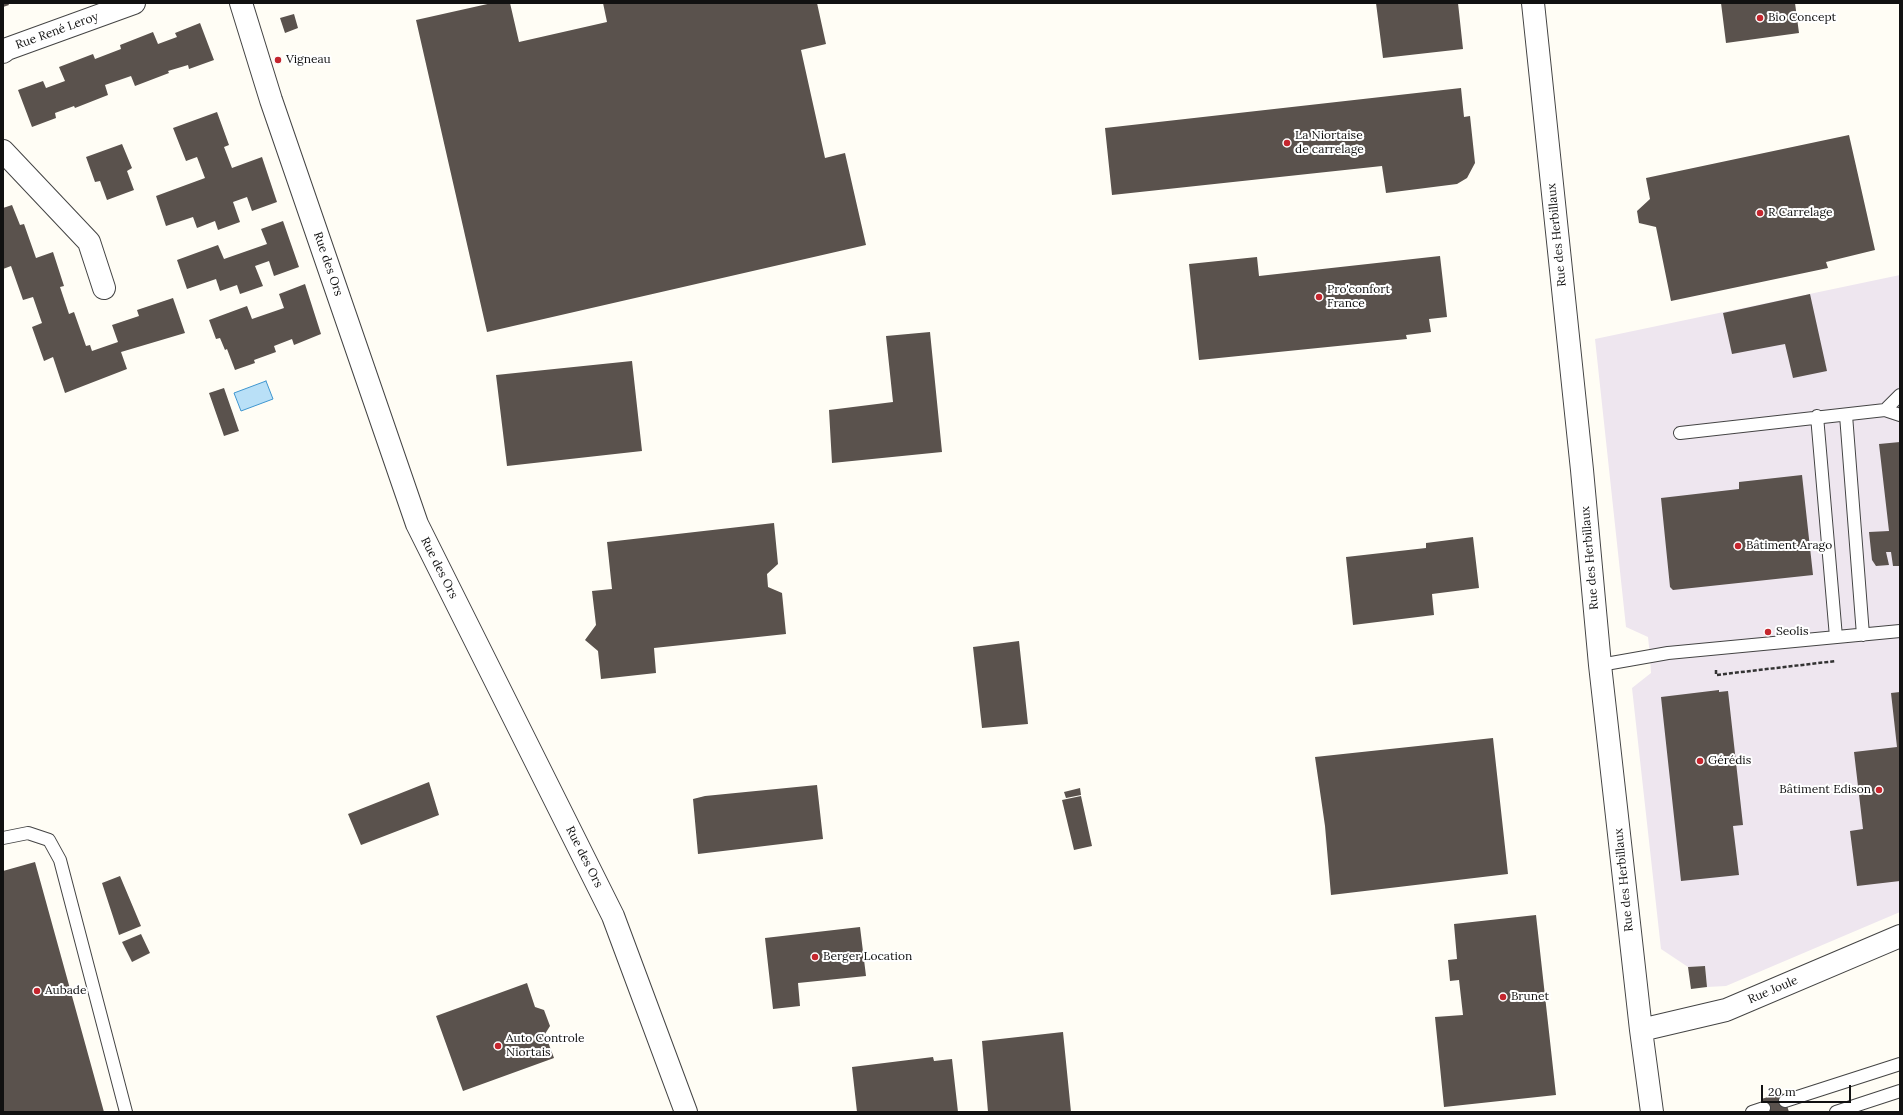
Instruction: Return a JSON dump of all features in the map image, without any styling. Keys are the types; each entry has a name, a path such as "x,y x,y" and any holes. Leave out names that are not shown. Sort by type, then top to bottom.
{"street":[{"name":"Rue René Leroy","path":"3,52 7,49 134,3"},
{"name":"Rue des Ors","path":"241,3 271,100 417,524 613,916 686,1112"},
{"name":"Rue des Herbillaux","path":"1533,3 1582,470 1600,665 1641,1030 1652,1112"},
{"path":"3,150 90,242 104,288"},
{"name":"Rue Joule","path":"1641,1030 1726,1010 1900,936"}],"lane":[{"path":"1885,410 1900,394"},
{"path":"1680,433 1817,416 1885,410 1900,415"},
{"path":"1846,414 1863,635"},
{"path":"1817,416 1836,637"},
{"path":"1600,665 1668,653 1900,632"},
{"path":"3,838 28,833 49,840 60,860 126,1112"},
{"path":"1785,1101 1900,1064"},
{"path":"1836,1112 1900,1091"},
{"path":"1752,1112 1764,1108"}],"path":[{"path":"1716,675 1842,660"}],"shaded area":[{"name":"Seolis","path":"1900,275 1900,912 1726,986 1707,987 1705,966 1688,967 1661,949 1632,688 1651,673 1648,637 1626,627 1595,339"}],"water":[{"path":"266,381 273,399 241,411 234,393"}],"building":[{"path":"3,3 8,3 9,5 3,7"},
{"path":"492,3 510,3 519,42 607,22 603,3 817,3 826,44 801,50 825,158 845,153 866,245 487,332 416,20"},
{"path":"1376,3 1458,3 1463,49 1383,58"},
{"name":"Bio Concept","path":"1721,3 1795,3 1799,33 1726,43"},
{"path":"294,14 298,28 285,33 280,18"},
{"path":"200,23 214,60 189,69 188,65 168,71 169,73 135,86 131,76 105,85 108,95 75,108 74,106 55,113 56,118 32,127 18,90 43,81 46,88 65,81 59,67 93,54 95,59 121,49 120,45 153,32 158,44 177,37 175,33"},
{"name":"La Niortaise de carrelage","path":"1461,88 1464,117 1470,116 1475,163 1467,178 1457,184 1386,193 1382,166 1112,195 1105,128"},
{"path":"217,112 229,145 224,147 232,168 262,157 277,202 252,211 247,197 233,202 240,222 218,230 215,221 197,228 193,217 166,226 156,196 205,178 197,157 186,161 173,128"},
{"name":"R Carrelage","path":"1849,135 1875,250 1826,262 1828,268 1671,301 1656,227 1639,223 1637,211 1650,199 1646,178"},
{"path":"122,144 132,168 127,171 134,190 107,200 100,181 95,182 86,157"},
{"path":"12,205 20,225 24,224 36,258 53,252 64,286 60,287 69,314 74,312 86,346 90,345 92,351 118,342 112,325 139,316 137,310 173,298 185,333 121,352 127,369 65,393 53,357 44,361 32,327 42,323 33,297 23,300 11,266 3,269 3,208"},
{"path":"283,221 299,267 274,276 269,261 255,266 263,286 240,294 237,285 220,291 216,279 187,289 177,260 218,245 224,259 267,244 261,229"},
{"name":"Pro'confort France","path":"1440,256 1447,317 1429,319 1431,332 1406,335 1407,339 1199,360 1189,264 1257,257 1259,276"},
{"path":"305,284 321,334 294,345 292,339 274,346 276,352 254,360 255,363 235,370 227,349 225,350 220,338 216,339 209,320 247,306 252,319 284,308 279,294"},
{"path":"1810,294 1827,371 1793,378 1785,344 1732,354 1723,313"},
{"path":"930,332 942,452 832,463 829,410 893,402 886,336"},
{"path":"632,361 642,451 507,466 496,375"},
{"path":"224,388 239,431 224,436 209,393"},
{"path":"1900,442 1900,566 1893,566 1891,552 1886,552 1889,565 1876,566 1872,560 1869,532 1889,531 1879,444"},
{"name":"Bâtiment Arago","path":"1802,475 1813,575 1673,590 1670,587 1661,498 1739,489 1739,482"},
{"path":"774,523 778,564 767,574 768,587 782,593 786,634 654,648 656,673 601,679 598,651 585,640 596,625 592,591 612,589 607,542"},
{"path":"1473,537 1479,588 1432,594 1434,615 1353,625 1346,557 1426,548 1426,543"},
{"path":"1019,641 1028,724 982,728 973,647"},
{"name":"Gérédis","path":"1719,690 1719,692 1728,691 1743,825 1733,826 1739,875 1681,881 1661,697"},
{"name":"Bâtiment Edison","path":"1900,692 1900,881 1857,886 1850,831 1863,829 1854,752 1897,747 1891,693"},
{"path":"1493,738 1508,874 1331,895 1325,826 1315,757"},
{"path":"429,782 439,815 361,845 348,814"},
{"path":"817,785 823,839 698,854 693,799 705,796"},
{"path":"1080,788 1081,795 1066,798 1064,792"},
{"path":"1081,796 1092,846 1074,850 1062,800"},
{"name":"Aubade","path":"35,862 104,1112 3,1112 3,871"},
{"path":"120,876 141,926 119,935 102,883"},
{"name":"Brunet","path":"1536,915 1556,1095 1444,1107 1435,1017 1463,1015 1459,980 1450,981 1448,960 1457,959 1454,924"},
{"name":"Berger Location","path":"860,927 866,976 798,983 800,1006 773,1009 765,938"},
{"path":"141,934 150,953 132,962 122,942"},
{"path":"1705,966 1707,987 1691,989 1688,967"},
{"name":"Auto Controle Niortais","path":"527,983 535,1007 544,1010 550,1026 545,1034 554,1058 463,1091 436,1016"},
{"path":"1063,1032 1071,1112 988,1112 982,1041"},
{"path":"933,1057 934,1061 952,1059 958,1112 857,1112 852,1067"},
{"path":"1783,1093 1789,1112 1765,1112 1761,1099"}],"place":[{"name":"Bio Concept","path":"1760,18"},
{"name":"Vigneau","path":"278,60"},
{"name":"La Niortaise de carrelage","path":"1287,143"},
{"name":"R Carrelage","path":"1760,213"},
{"name":"Pro'confort France","path":"1319,297"},
{"name":"Bâtiment Arago","path":"1738,546"},
{"name":"Seolis","path":"1768,632"},
{"name":"Gérédis","path":"1700,761"},
{"name":"Bâtiment Edison","path":"1879,790"},
{"name":"Berger Location","path":"815,957"},
{"name":"Aubade","path":"37,991"},
{"name":"Brunet","path":"1503,997"},
{"name":"Auto Controle Niortais","path":"498,1046"}]}
